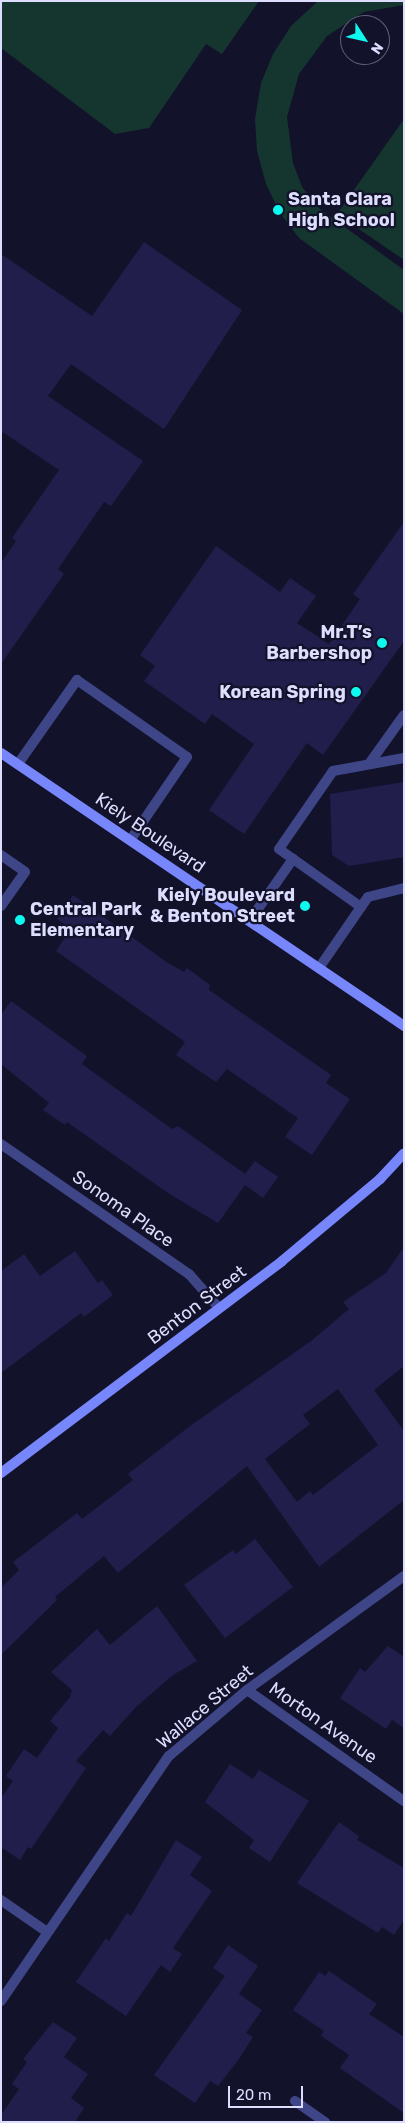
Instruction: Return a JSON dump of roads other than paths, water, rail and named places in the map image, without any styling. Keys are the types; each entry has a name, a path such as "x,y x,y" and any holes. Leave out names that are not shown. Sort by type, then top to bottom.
{"main road":[{"name":"Kiely Boulevard","path":"1,753 131,839 404,1026"},
{"name":"Benton Street","path":"1,1473 322,1228 404,1153"}],"street":[{"path":"18,764 77,680 187,758 131,839"},
{"path":"369,764 404,715"},
{"path":"361,907 279,849 333,771 404,758"},
{"path":"1,855 25,872 1,906"},
{"path":"250,920 293,859"},
{"path":"319,968 368,897 404,888"},
{"name":"Sonoma Place","path":"1,1144 189,1274 219,1308"},
{"name":"Wallace Street","path":"1,2001 169,1756 247,1690 404,1576"},
{"name":"Morton Avenue","path":"247,1690 404,1800"},
{"path":"1,1900 47,1932"},
{"path":"295,2101 324,2122"}],"place":[{"name":"Santa Clara High School","path":"278,210"},
{"name":"Mr.T’s Barbershop","path":"382,643"},
{"name":"Korean Spring","path":"356,692"},
{"name":"Kiely Boulevard & Benton Street","path":"305,906"},
{"name":"Central Park Elementary","path":"20,920"}]}
